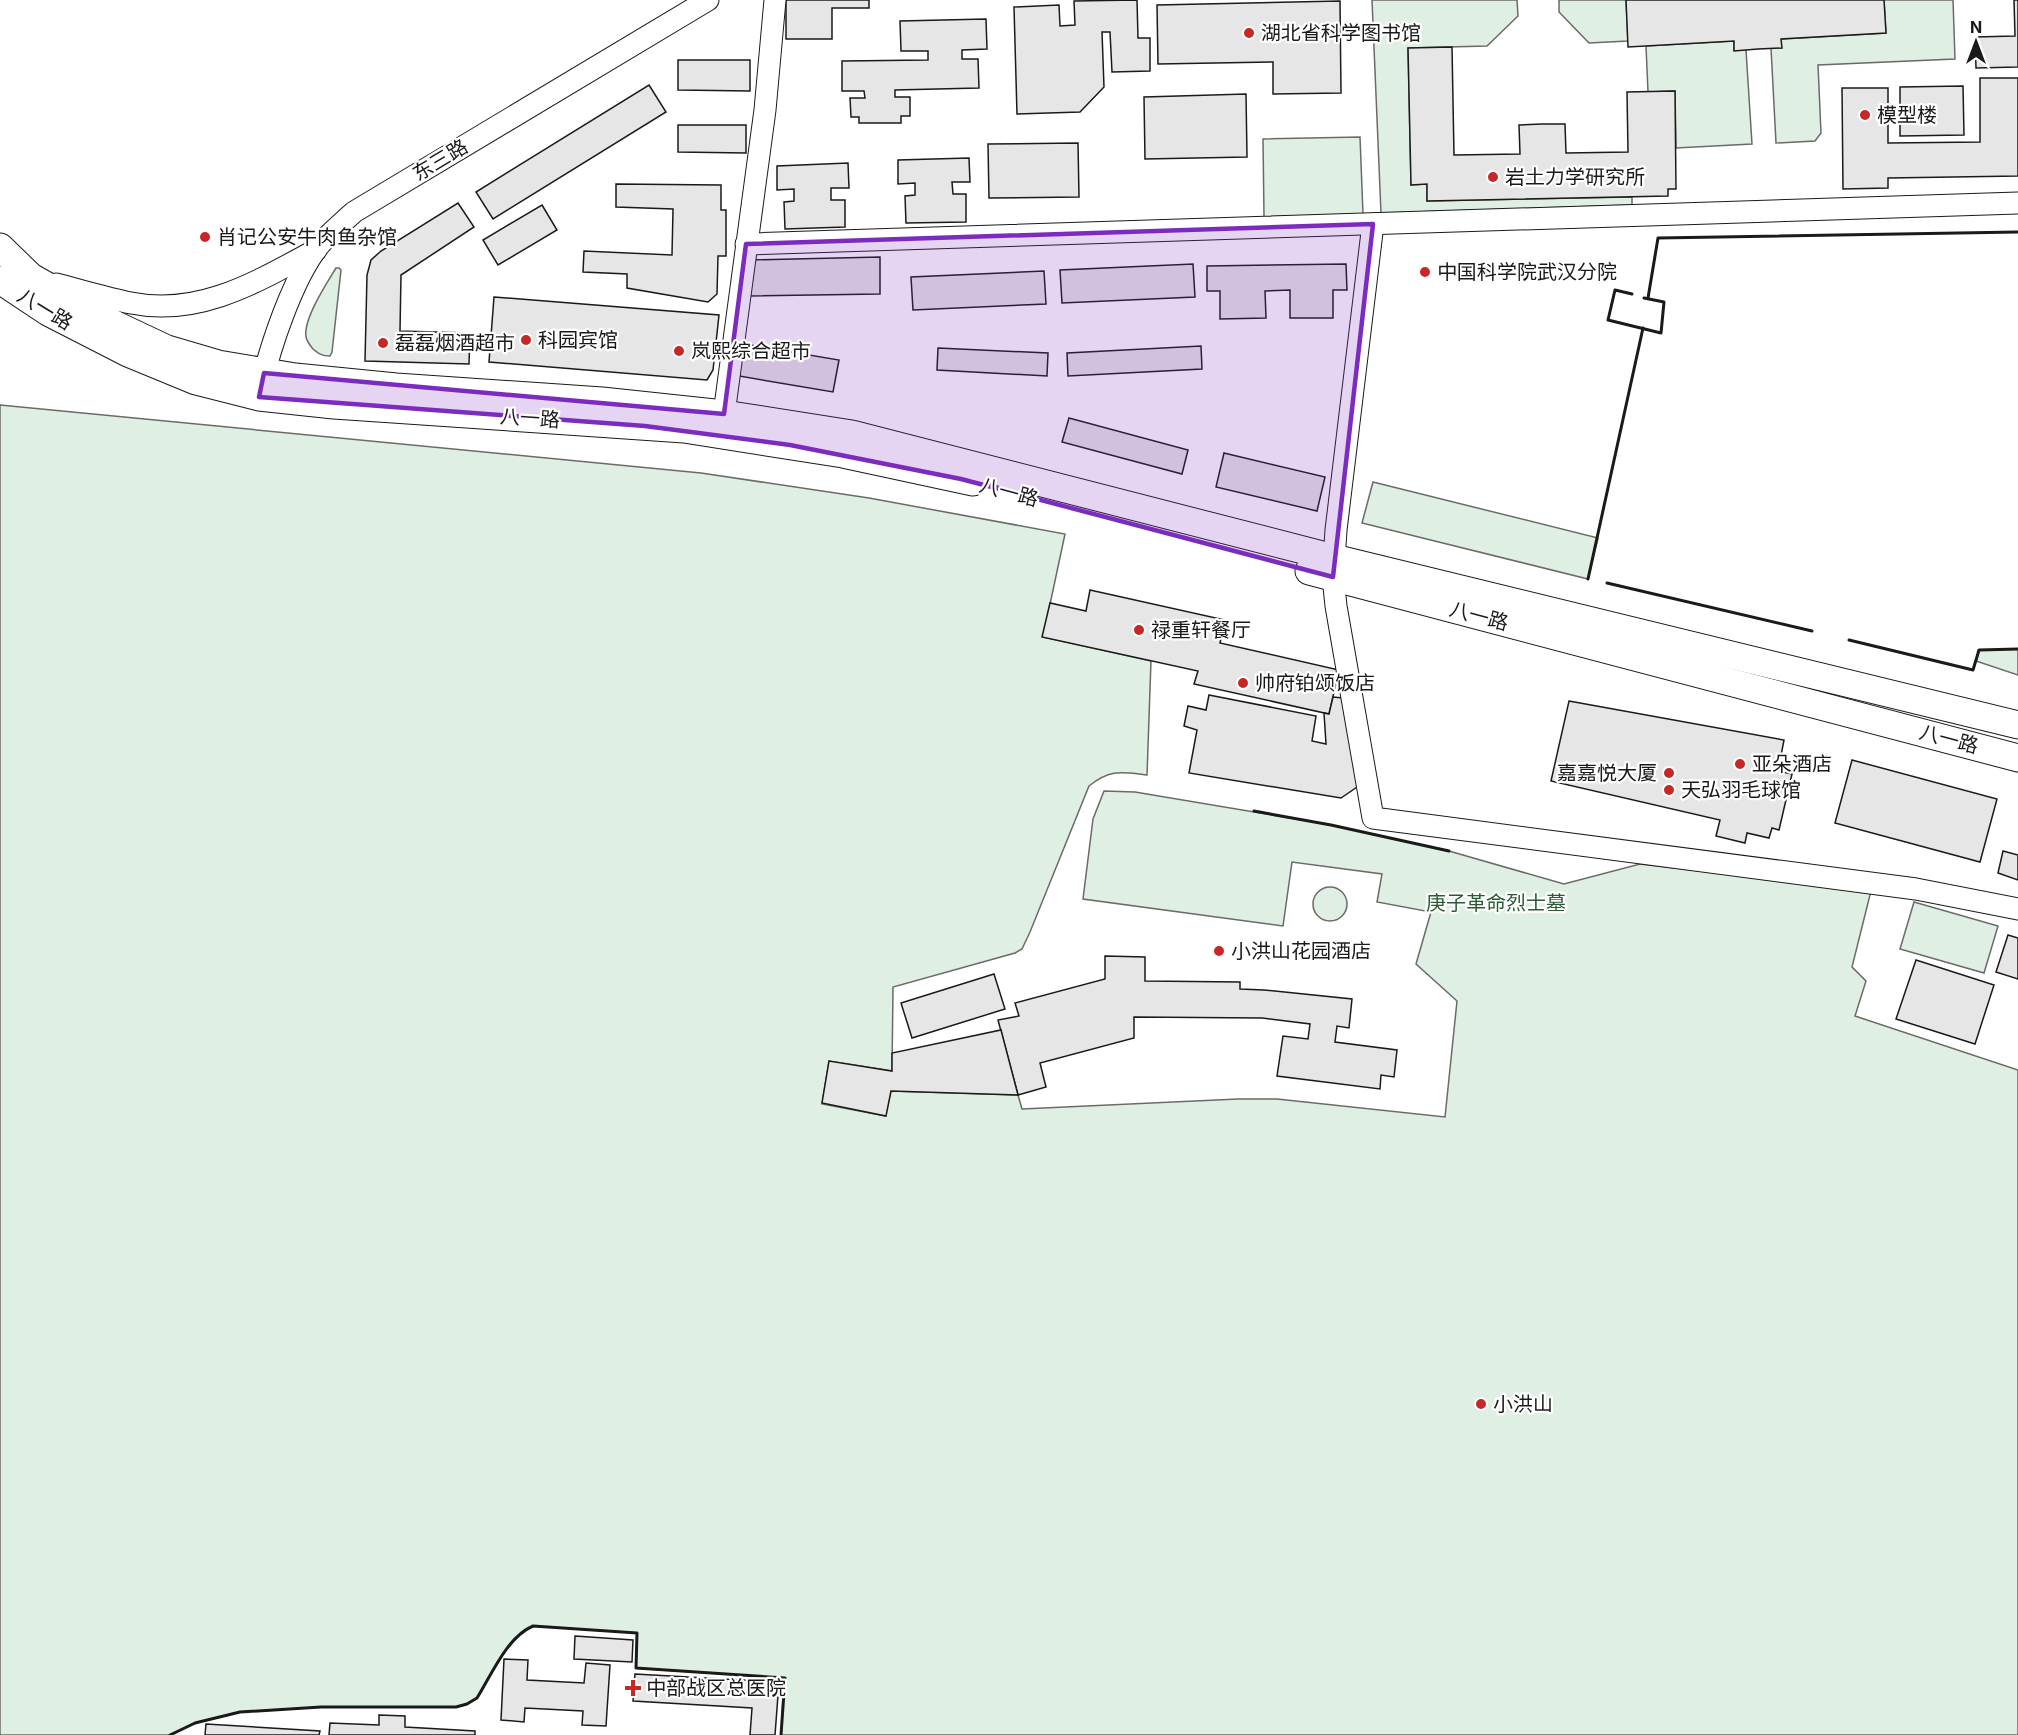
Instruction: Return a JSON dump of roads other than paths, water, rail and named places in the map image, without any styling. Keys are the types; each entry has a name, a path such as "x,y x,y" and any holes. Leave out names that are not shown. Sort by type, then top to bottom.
{"main road":[{"path":"0,247 31,277 116,326 167,349 218,364 262,385"},
{"name":"八一路","path":"0,280 48,312 128,354 196,381 262,385 396,387 602,401 724,414 830,430 894,443 2018,758"},
{"name":"八一路","path":"262,385 334,405 645,426 721,434 843,454 961,479 1334,568 2018,725"}],"street":[{"name":"东三路","path":"262,385 294,290 316,249 354,212 708,0"},
{"path":"724,414 765,110 775,0"},
{"path":"746,244 2018,203"},
{"path":"1373,224 1334,568 1336,606 1373,818 1916,889 2018,909"},
{"path":"31,277 133,304 201,302 221,297 252,284 316,249"}],"place":[{"name":"湖北省科学图书馆","path":"1249,33"},
{"name":"模型楼","path":"1865,115"},
{"name":"岩土力学研究所","path":"1493,177"},
{"name":"肖记公安牛肉鱼杂馆","path":"205,237"},
{"name":"中国科学院武汉分院","path":"1425,272"},
{"name":"科园宾馆","path":"526,340"},
{"name":"磊磊烟酒超市","path":"383,343"},
{"name":"岚熙综合超市","path":"679,351"},
{"name":"禄重轩餐厅","path":"1139,630"},
{"name":"帅府铂颂饭店","path":"1243,683"},
{"name":"亚朵酒店","path":"1740,764"},
{"name":"嘉嘉悦大厦","path":"1669,773"},
{"name":"天弘羽毛球馆","path":"1669,790"},
{"name":"小洪山花园酒店","path":"1219,951"},
{"name":"小洪山","path":"1481,1404"},
{"name":"中部战区总医院","path":"633,1688"}],"park label":[{"name":"庚子革命烈士墓","path":"1496,903"}]}
